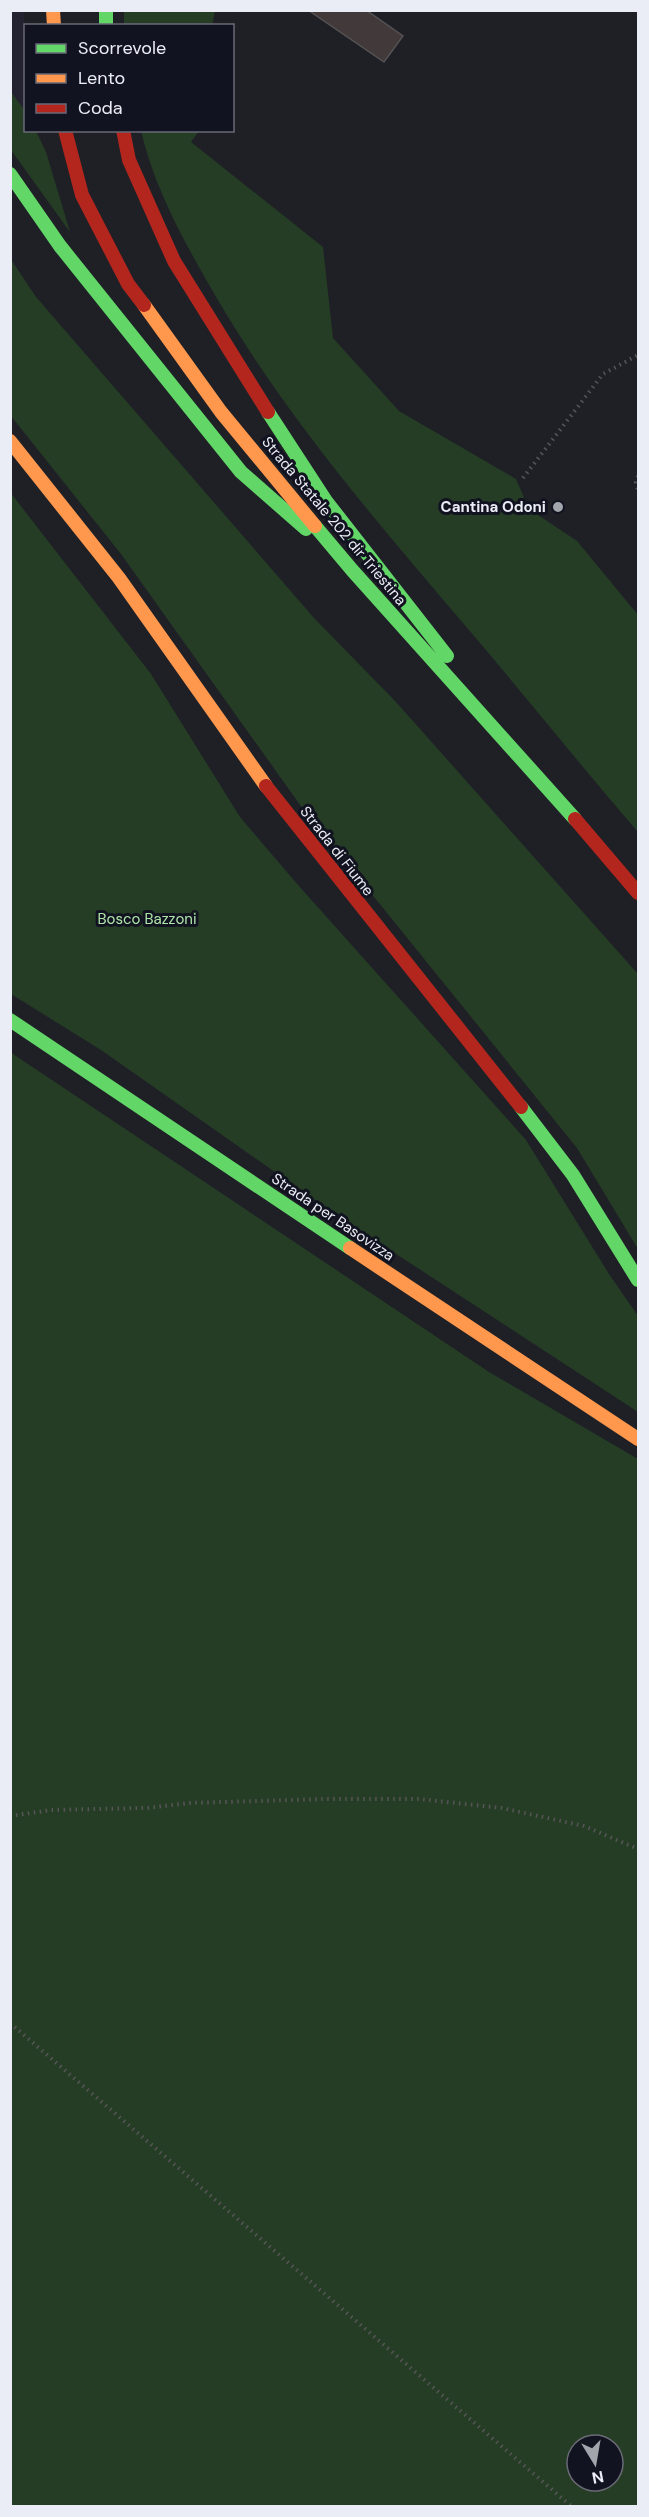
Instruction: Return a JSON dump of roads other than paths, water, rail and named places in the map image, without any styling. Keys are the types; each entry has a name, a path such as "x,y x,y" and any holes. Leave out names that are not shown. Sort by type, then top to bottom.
{"main road":[{"name":"Strada Statale 202 dir Triestina","path":"66,132 82,195 128,284 221,412 352,570 639,893"},
{"path":"123,132 129,160 174,261 258,398 326,501 576,820"},
{"path":"10,174 60,246 241,472 352,570"},
{"name":"Strada di Fiume","path":"10,441 119,578 277,801 536,1125 573,1175 639,1280"},
{"name":"Strada per Basovizza","path":"10,1020 550,1383 639,1438"}],"place":[{"name":"Cantina Odoni","path":"558,507"}],"park label":[{"name":"Bosco Bazzoni","path":"147,919"}]}
